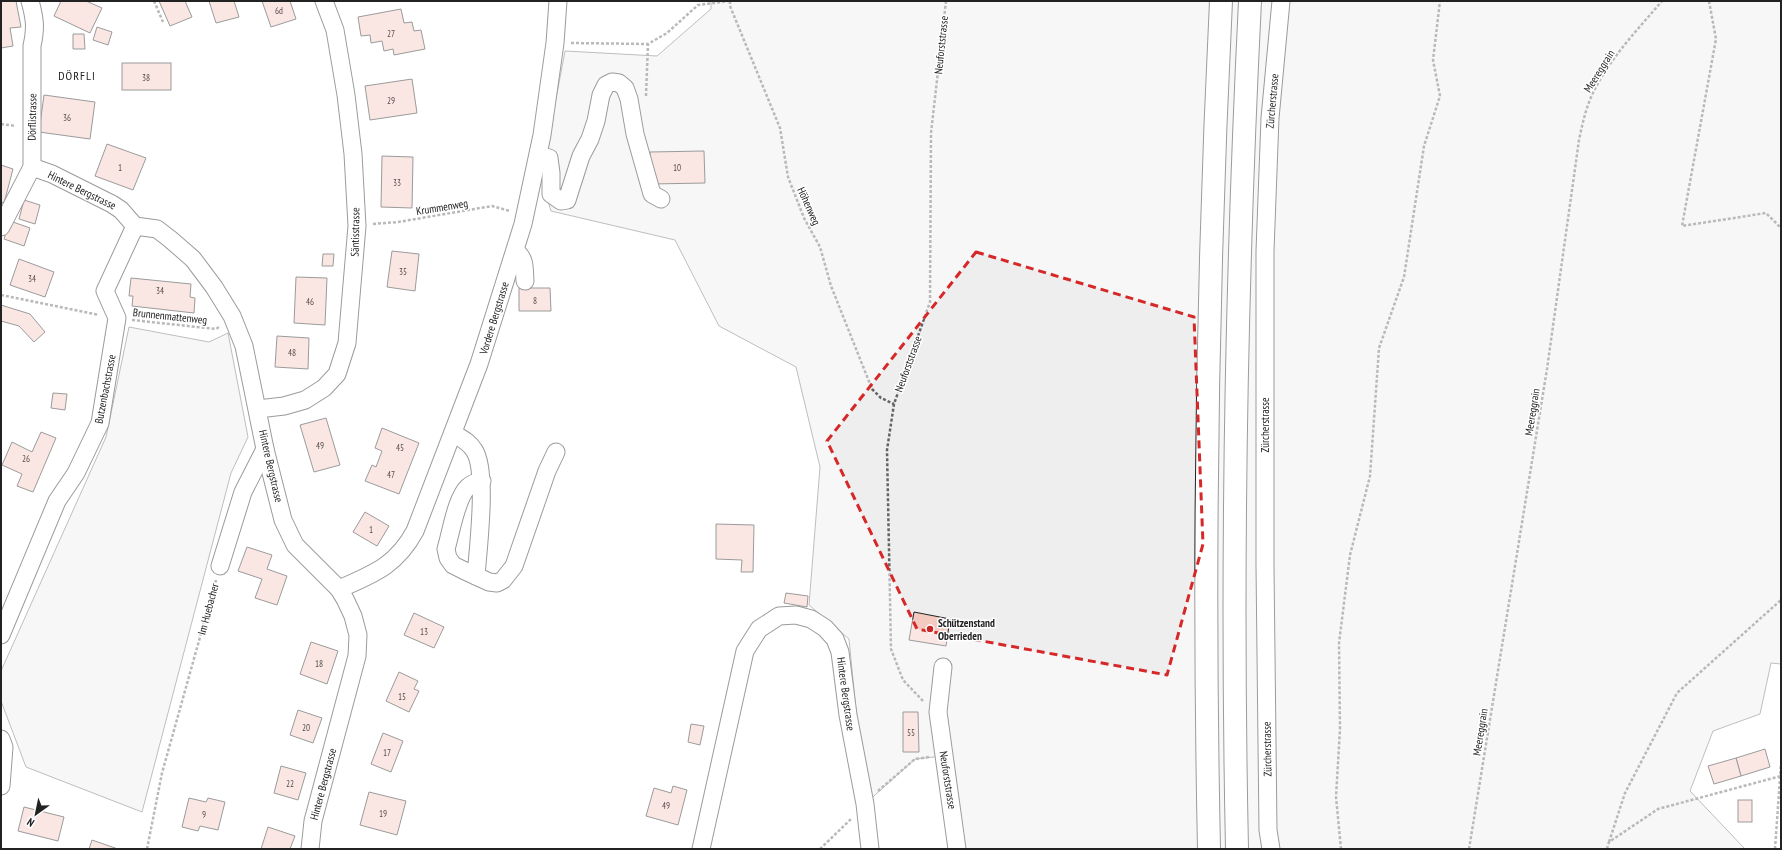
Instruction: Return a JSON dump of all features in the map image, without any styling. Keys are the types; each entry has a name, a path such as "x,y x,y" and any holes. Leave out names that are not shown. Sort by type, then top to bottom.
{"highway":[{"path":"1209,849 1206,638 1207,460 1215,134 1221,1"},
{"path":"1236,849 1234,614 1237,337 1250,1"}],"street":[{"name":"Dörflistrasse","path":"1,227 32,167 32,46 36,28 30,1"},
{"name":"Säntisstrasse","path":"258,409 284,406 305,400 324,388 337,374 347,343 357,226 353,154 346,95 335,30 324,1"},
{"name":"Vordere Bergstrasse","path":"339,589 379,570 394,560 407,546 415,531 479,364 523,224 538,155 555,43 558,1"},
{"name":"Zürcherstrasse","path":"1271,849 1268,830 1265,566 1265,251 1270,118 1281,1"},
{"path":"538,155 549,158 551,194 561,201 567,200 581,156 590,139 596,121 601,95 606,85 612,82 619,83 624,88 629,99 635,134 652,194 661,199"},
{"name":"Hintere Bergstrasse","path":"32,167 52,174 112,204 121,210 135,226 157,230 170,239 193,259 214,286 232,316 244,346 283,520 295,545 339,589 353,616 358,635 357,656 313,821 310,849"},
{"name":"Butzenbachstrasse","path":"1,635 57,501 76,473 100,423 117,318 105,290 135,226"},
{"path":"515,251 522,255 524,260 525,281"},
{"path":"453,433 466,441 475,451 480,465 482,481 476,576"},
{"path":"220,566 243,492 266,448"},
{"path":"482,481 473,483 461,496 446,550 448,558 454,565 489,582 497,583 503,580 514,566 547,472 556,452"},
{"name":"Hintere Bergstrasse","path":"700,849 745,651 759,629 779,616 796,615 811,619 825,628 835,639 840,652 848,715 864,804 870,849"},
{"name":"Neuforststrasse","path":"943,667 938,712 957,849"},
{"path":"1,739 4,746 1,786"}],"path":[{"path":"154,1 163,22"},
{"path":"555,43 648,44 667,32 698,5 730,1"},
{"name":"Höhenweg","path":"730,1 730,6 780,128 788,177 804,218 820,247 831,286 872,389 881,398 894,404"},
{"name":"Neuforststrasse","path":"938,712 923,701 903,680 891,649 887,450 894,404 930,302 931,133 946,1"},
{"path":"1341,849 1336,797 1340,729 1339,643 1350,555 1370,476 1378,348 1404,277 1424,146 1440,96 1433,60 1440,1"},
{"name":"Meereggrain","path":"1469,849 1545,384 1580,132 1586,111 1596,87 1615,58 1662,1"},
{"path":"1709,1 1716,39 1682,226 1766,213 1781,228"},
{"path":"1,124 19,127"},
{"name":"Krummenweg","path":"357,226 398,222 492,206 509,211 523,224"},
{"path":"1,295 28,302 100,315"},
{"name":"Brunnenmattenweg","path":"125,319 216,329 232,316"},
{"name":"Im Huebacher","path":"147,849 162,773 220,566"},
{"path":"1606,849 1610,842 1625,793 1677,693 1781,600"},
{"path":"820,849 864,804 915,759"},
{"path":"1775,849 1781,764"},
{"path":"1610,842 1658,809 1780,776"}],"highlighted area":[{"path":"976,252 1194,317 1203,544 1167,675 917,629 827,441"}],"shaded area":[{"path":"711,1 1781,1 1781,664 1771,663 1760,714 1713,731 1690,791 1745,849 957,849 944,756 915,759 865,804 849,639 809,605 820,467 796,367 719,326 675,240 551,211 541,178 565,51 657,56 711,9"},
{"path":"129,327 209,342 228,333 248,437 231,473 142,812 26,767 1,701 1,671 106,437"}],"building":[{"path":"1,1 16,1 21,27 10,28 13,46 1,48"},
{"path":"61,1 86,1 102,8 90,33 54,16"},
{"path":"159,1 185,1 192,17 170,26"},
{"path":"209,1 234,1 239,17 216,23"},
{"path":"262,1 290,1 296,19 271,27"},
{"path":"401,9 404,23 412,22 414,31 421,30 425,49 394,55 393,49 384,51 382,41 371,43 370,35 361,36 358,17"},
{"path":"97,27 112,32 108,45 93,40"},
{"path":"73,34 84,34 85,49 73,49"},
{"path":"122,63 171,63 171,90 122,90"},
{"path":"412,79 417,113 370,120 365,86"},
{"path":"44,95 95,102 90,139 39,132"},
{"path":"107,144 146,158 133,190 95,176"},
{"path":"704,151 705,183 651,184 650,152"},
{"path":"382,156 413,157 412,208 381,207"},
{"path":"1,165 13,169 4,203 1,202"},
{"path":"24,200 40,205 35,224 19,219"},
{"path":"10,221 30,228 24,246 4,239"},
{"path":"392,251 419,254 415,291 387,287"},
{"path":"323,254 334,254 333,266 322,266"},
{"path":"19,259 54,272 45,297 10,285"},
{"path":"296,277 327,278 325,325 294,323"},
{"path":"131,278 191,284 190,297 195,298 194,313 132,306 133,296 129,296"},
{"path":"519,288 550,288 551,311 519,311"},
{"path":"1,305 30,314 45,332 34,342 19,326 1,321"},
{"path":"277,336 309,338 308,369 275,367"},
{"path":"53,393 67,394 65,410 51,408"},
{"path":"326,418 340,465 314,472 300,425"},
{"path":"382,428 419,443 399,494 365,481 372,465 376,467 382,451 375,448"},
{"path":"41,432 56,438 33,492 17,486 22,474 2,465 12,442 32,452"},
{"path":"365,512 389,526 377,546 353,532"},
{"path":"716,524 754,525 753,572 741,572 742,560 716,559"},
{"path":"247,547 272,555 267,569 287,576 277,605 255,598 262,579 238,571"},
{"path":"786,593 808,596 807,607 784,603"},
{"name":"Schützenstand Oberrieden","path":"914,612 950,619 946,646 909,640"},
{"path":"414,613 444,627 434,648 404,635"},
{"path":"311,642 338,651 327,684 300,674"},
{"path":"399,672 418,681 414,689 419,691 409,712 386,701"},
{"path":"298,710 322,718 313,743 290,735"},
{"path":"903,712 918,712 919,752 903,752"},
{"path":"691,724 704,726 700,745 688,742"},
{"path":"383,733 403,741 391,772 371,764"},
{"path":"1765,749 1770,767 1741,776 1736,758"},
{"path":"1736,758 1741,776 1714,784 1708,766"},
{"path":"281,766 306,773 298,800 274,793"},
{"path":"673,786 687,790 678,825 646,816 654,788 671,793"},
{"path":"369,792 406,801 397,835 360,825"},
{"path":"189,798 206,802 208,798 225,802 218,830 200,826 198,831 182,827"},
{"path":"1738,800 1752,800 1752,822 1738,822"},
{"path":"24,807 64,817 58,841 18,831"},
{"path":"268,827 295,836 290,849 261,849"},
{"path":"92,840 118,849 89,849"}],"place":[{"name":"Schützenstand Oberrieden","path":"930,629"}],"district":[{"name":"DÖRFLI","path":"77,75"}]}
